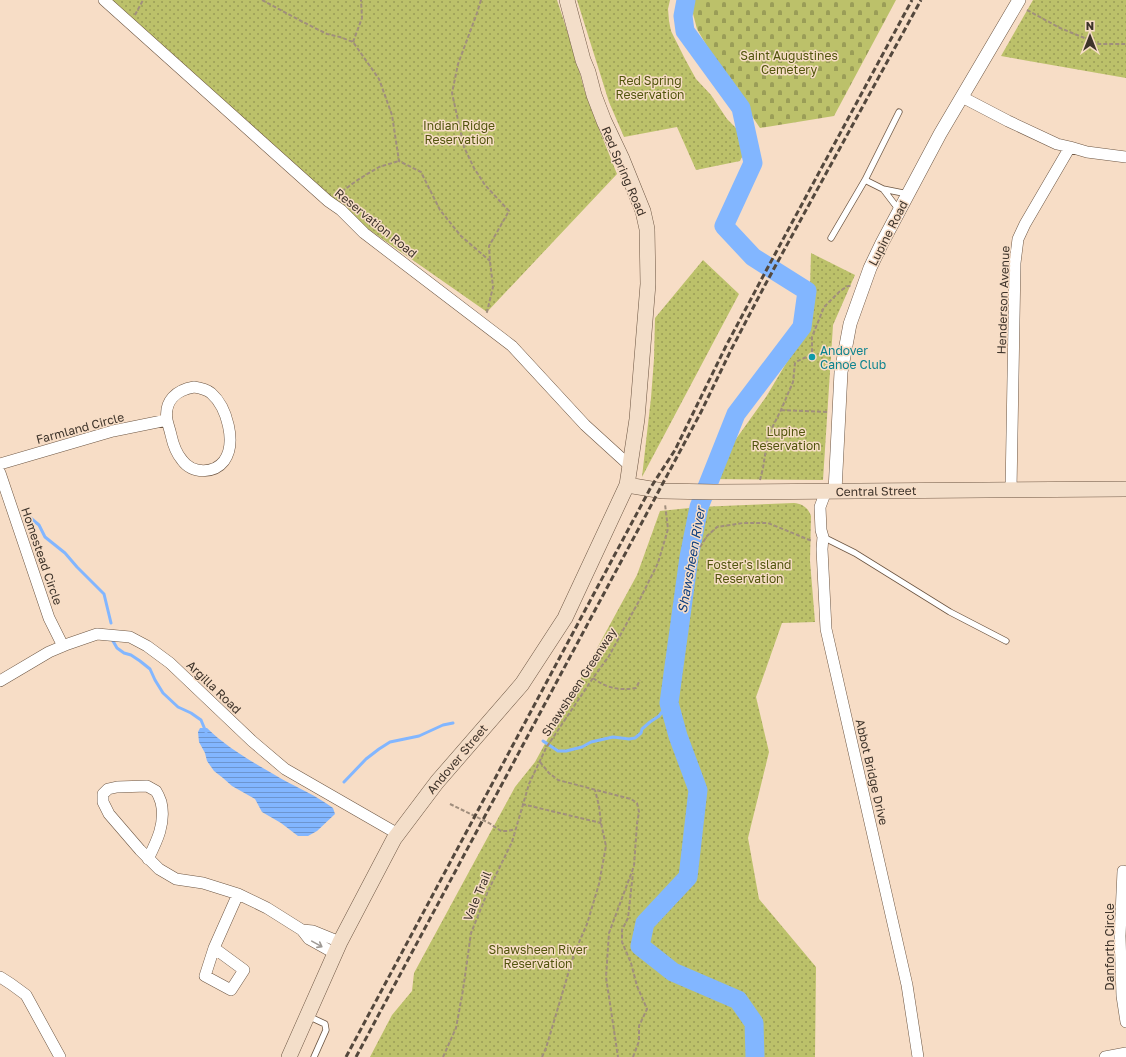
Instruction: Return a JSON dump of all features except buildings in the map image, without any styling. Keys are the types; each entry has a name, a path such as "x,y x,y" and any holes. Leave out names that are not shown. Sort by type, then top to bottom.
{"main road":[{"name":"Red Spring Road","path":"567,0 594,95 643,211 647,229 648,284 637,419 630,466"},
{"name":"Andover Street","path":"289,1057 338,948 394,839 437,782 522,684 561,625 627,485 630,466"},
{"name":"Central Street","path":"627,485 663,491 689,492 1126,489"}],"street":[{"name":"Reservation Road","path":"104,0 328,202 341,210 364,233 512,346 585,424 630,466"},
{"name":"Lupine Road","path":"830,491 839,412 841,372 850,324 870,268 899,210 1014,1"},
{"path":"962,97 1057,144 1087,152 1126,157"},
{"name":"Henderson Avenue","path":"1011,490 1015,263 1018,239 1025,224 1070,147"},
{"path":"194,387 203,388 211,392 222,407 229,428 230,444 227,457 222,464 214,469 197,471 188,467 182,461 176,448 167,420 167,408 177,393 186,388 194,387"},
{"name":"Farmland Circle","path":"0,464 114,430 167,420"},
{"name":"Homestead Circle","path":"0,473 49,618 63,646"},
{"name":"Abbot Bridge Drive","path":"830,491 820,507 823,541 826,629 907,985 918,1057"},
{"name":"Argilla Road","path":"0,681 49,652 97,634 130,637 147,646 170,662 252,741 285,769 398,834"},
{"path":"148,859 160,831 162,817 161,802 156,790 147,786 117,787 108,789 103,794 103,802 109,814 148,859 159,869 176,879 203,883 238,894 268,908 302,930 309,939 338,948"},
{"name":"Danforth Circle","path":"1123,871 1120,936 1122,996 1126,1022"},
{"path":"214,948 238,894"},
{"path":"0,977 26,995 60,1057"},
{"path":"1105,1057 1126,1053"}],"lane":[{"path":"831,238 865,180 899,112"},
{"path":"865,180 883,189 908,194"},
{"path":"883,189 899,210"},
{"path":"823,541 855,553 912,590 950,612 1006,641"},
{"path":"308,1016 324,1024 326,1030 314,1057"}],"path":[{"path":"134,18 143,0"},
{"path":"262,0 327,34 340,36 354,42 379,79 392,115 399,161"},
{"path":"354,42 362,18 361,0"},
{"path":"480,321 487,312 493,287 489,246 509,211 485,185 474,168 464,147 452,93 458,64 481,0"},
{"path":"1014,1 1060,28 1099,44 1126,44"},
{"path":"328,202 359,179 379,167 399,161 421,172 440,210 461,236 490,261"},
{"path":"759,480 763,468 768,436 793,382 795,363 806,358 812,353 812,337 824,307 840,291 848,286 863,288"},
{"path":"781,410 839,412"},
{"name":"Shawsheen Greenway","path":"546,748 609,656 658,563 668,529 663,491"},
{"path":"700,547 707,536 717,527 743,524 768,523 823,541"},
{"path":"593,678 601,684 615,688 629,689 636,688 640,680"},
{"name":"Vale Trail","path":"443,1057 456,1028 472,933 488,891 512,842 529,784 546,748"},
{"path":"540,762 549,773 558,780 631,799 637,803 639,812 628,918 622,930 622,942 637,986 647,1009 639,1026 639,1041 632,1057"},
{"path":"542,1057 574,954 587,924 599,884 606,846 596,790"},
{"path":"450,804 489,823 501,831 516,829"},
{"path":"522,804 601,823"},
{"path":"618,1057 606,977 609,933 633,868"}],"green space":[{"name":"Indian Ridge Reservation","path":"104,0 557,0 575,55 584,89 617,174 487,312 341,210"},
{"name":"Red Spring Reservation","path":"577,0 670,0 668,9 671,31 685,59 696,79 711,95 727,119 739,131 745,143 746,148 740,161 696,170 677,127 624,137 609,102"},
{"name":"Saint Augustines Cemetery","path":"694,0 896,0 834,116 760,128 722,72 697,29 692,10"},
{"path":"1033,0 1126,0 1126,78 1001,56"},
{"name":"Lupine Reservation","path":"811,253 855,275 833,325 823,480 704,479 736,439 766,397 809,325"},
{"path":"703,260 739,294 642,477 651,398 655,318"},
{"name":"Shawsheen River Reservation","path":"794,503 804,506 811,516 810,561 815,622 782,623 756,697 769,752 748,838 759,899 816,967 815,1057 370,1057 392,1015 412,991 414,973 515,787 535,762 637,575 660,511 699,507"}],"water":[{"path":"200,728 207,728 223,742 242,755 327,804 333,808 335,814 317,831 308,836 298,836 281,823 262,812 255,799 232,786 214,771 207,761 205,753 199,742 198,732"}],"waterway":[{"name":"Shawsheen River","path":"686,0 683,16 685,31 741,108 753,163 724,226 753,257 807,291 802,327 736,414 699,507 689,557 669,703 678,736 698,790 688,877 645,923 640,946 673,972 738,1000 754,1023 755,1057"},
{"path":"27,515 39,525 45,537 65,553 104,594 111,623"},
{"path":"113,641 117,648 124,653 131,655 150,669 163,693 178,707 201,720 206,732"},
{"path":"543,741 558,751 566,751 582,747 591,742 613,737 629,739 635,738 641,733 642,729 659,716 669,703"},
{"path":"344,782 366,759 390,742 419,736 443,725 453,723"}],"railway":[{"path":"346,1057 651,487 675,450 726,346 912,0"},
{"path":"356,1057 701,412 765,285 921,0"}],"place":[{"name":"Andover Canoe Club","path":"812,357"}],"park label":[{"name":"Foster's Island Reservation","path":"749,571"}]}
